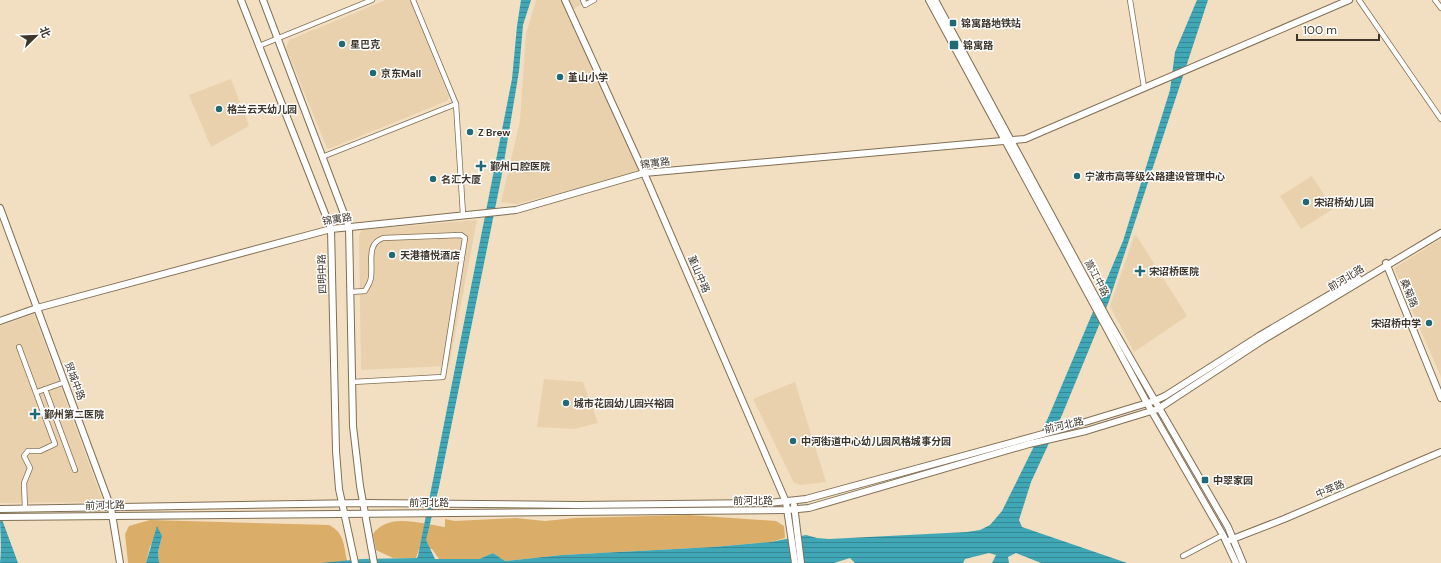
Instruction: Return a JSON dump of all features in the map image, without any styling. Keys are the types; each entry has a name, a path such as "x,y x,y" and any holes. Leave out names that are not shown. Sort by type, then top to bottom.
{"main road":[{"name":"四明中路","path":"241,0 331,229 336,451 339,489 355,563"},
{"path":"263,0 349,227 353,426 364,513 374,563"},
{"name":"堇山中路","path":"565,0 644,173 786,502 791,509"},
{"name":"嵩江中路","path":"929,0 1009,141"},
{"name":"嵩江中路","path":"935,0 1105,320 1151,411 1225,538 1236,563"},
{"name":"锦寓路","path":"0,321 37,308 331,229 463,214 516,210 644,173 1025,139 1349,0"},
{"name":"贸城中路","path":"0,208 111,508 120,562"},
{"name":"前河北路","path":"0,517 791,509 816,506 1029,444 1086,431 1158,409 1263,340 1441,228"},
{"name":"前河北路","path":"3,508 111,508 363,503 577,505 786,502 806,499 1072,426 1165,396 1260,336 1441,233"},
{"name":"桑菊路","path":"1386,264 1441,398"},
{"name":"嵩江中路","path":"1105,320 1154,400 1233,538 1243,563"},
{"name":"中萃路","path":"1225,538 1233,538 1284,520 1441,452"},
{"name":"堇山中路","path":"793,501 791,509 794,533 795,563"},
{"name":"堇山中路","path":"794,533 801,563"}],"street":[{"path":"259,46 372,0"},
{"path":"413,0 456,104 463,214"},
{"path":"583,0 585,5 594,0"},
{"path":"1130,0 1144,87"},
{"path":"1359,0 1441,119"},
{"path":"1435,0 1441,8"},
{"path":"322,157 456,104"},
{"path":"350,292 365,291 371,279 372,248 376,241 383,238 454,235 461,235 465,238 443,377 352,382"},
{"path":"19,347 37,392 55,444"},
{"path":"37,392 65,382"},
{"path":"45,389 75,470"},
{"path":"25,508 24,483 30,468 24,456 28,452 40,451 55,444 64,442"},
{"path":"1183,556 1225,538"}],"shaded area":[{"path":"386,0 410,0 449,97 447,101 331,148 327,148 286,48 289,40"},
{"name":"堇山小学","path":"536,0 591,0 567,12 641,172 517,204 501,202 520,121 526,34"},
{"name":"格兰云天幼儿园","path":"231,79 249,126 211,147 189,95"},
{"name":"宋诏桥幼儿园","path":"1312,176 1333,209 1301,229 1280,196"},
{"path":"477,220 449,366 361,370 359,235 362,230"},
{"name":"宋诏桥医院","path":"1136,235 1187,316 1134,352 1110,306 1134,236"},
{"name":"宋诏桥中学","path":"1441,239 1441,377 1394,268"},
{"name":"鄞州第二医院","path":"34,314 103,502 0,503 0,326"},
{"name":"城市花园幼儿园兴裕园","path":"544,379 583,382 598,423 574,429 537,427"},
{"name":"中河街道中心幼儿园风格城事分园","path":"795,382 826,482 801,485 794,483 753,399"},
{"path":"689,515 776,521 784,526 785,538 771,542 713,547 562,555 505,561 493,553 479,559 439,559 432,549 419,549 416,558 393,558 376,550 373,534 380,527 396,521 416,522 445,527 445,519 455,521 516,518 545,521 575,518"},
{"path":"150,520 329,525 338,531 344,545 347,561 320,563 159,563 158,552 162,536 150,546 146,563 128,563 125,534 129,526"}],"water":[{"path":"521,0 531,0 523,25 519,71 502,174 439,487 426,540 435,559 479,559 493,553 505,561 562,555 713,547 771,542 806,535 829,539 967,532 980,530 990,525 1002,511 1048,418 1123,241 1170,90 1175,52 1197,0 1208,0 1109,301 1062,415 1031,482 1019,520 1022,527 1127,563 1041,563 1016,553 1008,557 1009,563 992,563 996,555 989,553 965,559 963,563 855,563 850,558 834,563 320,563 362,559 417,558 418,556 512,79"},
{"path":"0,514 18,563 0,563"},
{"path":"157,526 162,536 158,552 159,563 146,563"}],"place":[{"name":"锦寓路地铁站","path":"953,23"},
{"name":"星巴克","path":"342,44"},
{"name":"锦寓路","path":"954,45"},
{"name":"京东Mall","path":"373,73"},
{"name":"堇山小学","path":"560,77"},
{"name":"格兰云天幼儿园","path":"219,109"},
{"name":"Z Brew","path":"470,132"},
{"name":"鄞州口腔医院","path":"481,166"},
{"name":"宁波市高等级公路建设管理中心","path":"1077,176"},
{"name":"名汇大厦","path":"433,179"},
{"name":"宋诏桥幼儿园","path":"1306,202"},
{"name":"天港禧悦酒店","path":"392,255"},
{"name":"宋诏桥医院","path":"1140,271"},
{"name":"宋诏桥中学","path":"1429,323"},
{"name":"城市花园幼儿园兴裕园","path":"566,403"},
{"name":"鄞州第二医院","path":"35,414"},
{"name":"中河街道中心幼儿园风格城事分园","path":"793,441"},
{"name":"中翠家园","path":"1205,480"}]}
